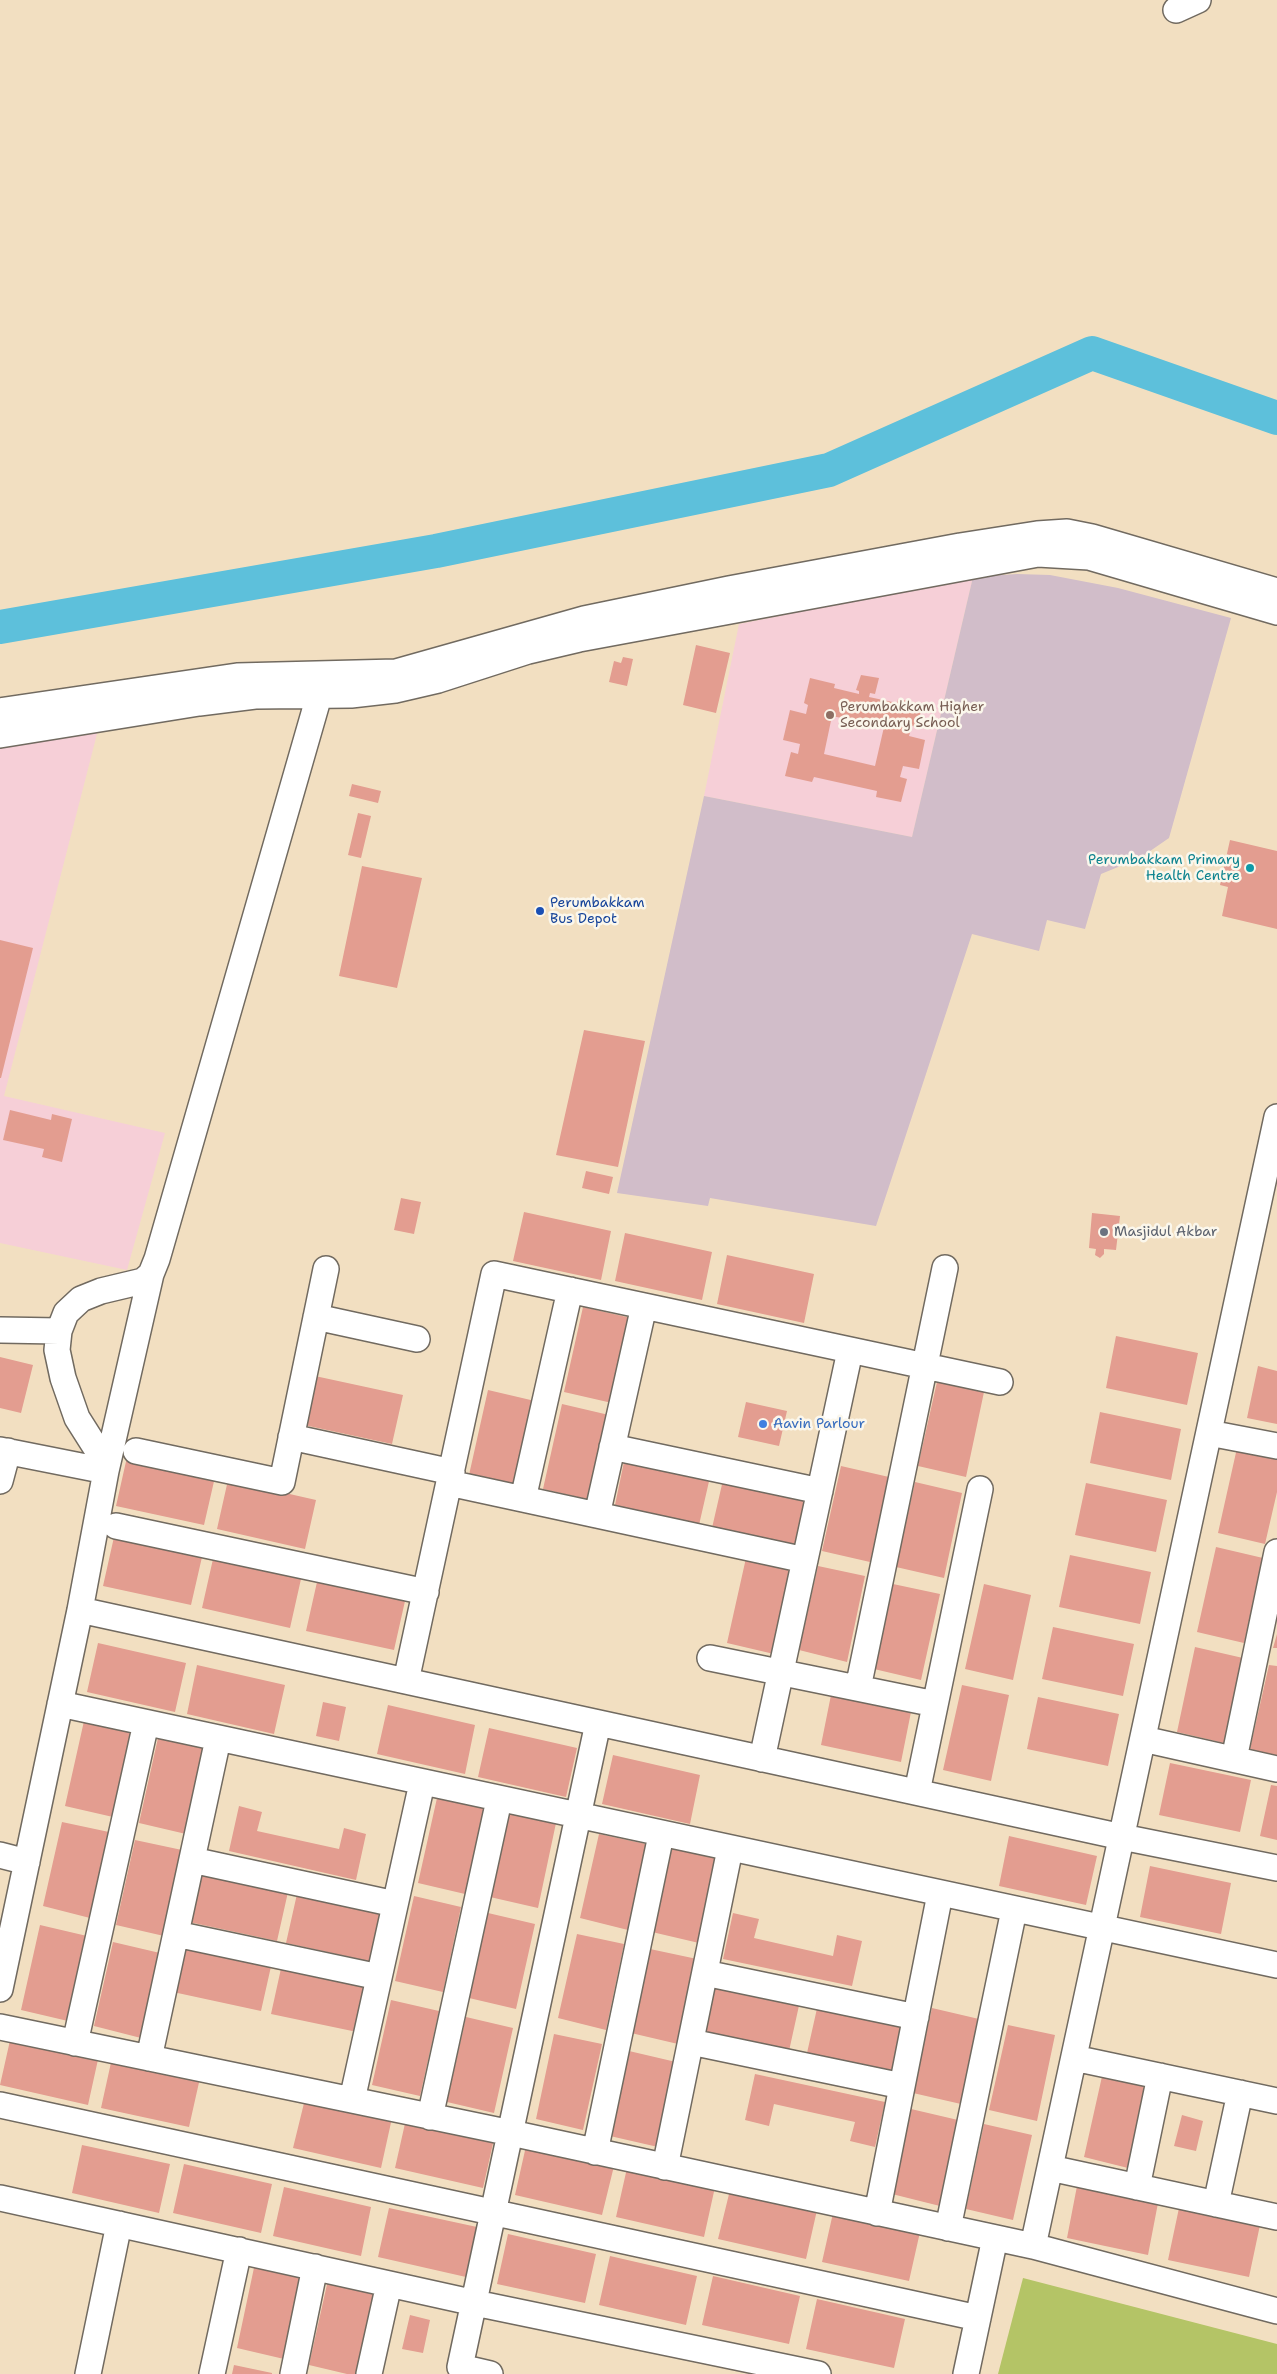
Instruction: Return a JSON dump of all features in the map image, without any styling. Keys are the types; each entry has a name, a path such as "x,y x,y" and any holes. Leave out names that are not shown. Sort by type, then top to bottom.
{"street":[{"path":"1176,10 1198,0"},
{"path":"0,735 199,702 255,696 396,672 584,619 960,546 1038,534 1067,532 1092,537 1277,591"},
{"path":"0,710 202,680 277,674 322,685 351,695 395,690 438,680 528,651 579,639 1038,554 1089,557 1277,612"},
{"path":"0,1989 80,1610 106,1471 151,1274 157,1259 322,685"},
{"path":"1033,2246 1209,1433 1274,1146 1277,1117"},
{"path":"858,1688 945,1268"},
{"path":"136,1451 282,1482 326,1269"},
{"path":"106,1471 96,1448 77,1418 63,1378 57,1350 59,1331 66,1313 81,1299 101,1291 143,1281 151,1274"},
{"path":"406,1681 494,1274 1000,1382"},
{"path":"523,1499 570,1290"},
{"path":"597,1515 644,1306"},
{"path":"316,1317 417,1339"},
{"path":"0,1330 59,1331"},
{"path":"762,1759 850,1351"},
{"path":"1209,1433 1277,1446"},
{"path":"291,1437 450,1477 523,1499 805,1560"},
{"path":"612,1447 820,1492"},
{"path":"0,1481 4,1451 106,1471"},
{"path":"916,1792 980,1489"},
{"path":"116,1526 426,1592"},
{"path":"1234,1759 1277,1552"},
{"path":"80,1610 1122,1837 1277,1868"},
{"path":"710,1658 935,1704"},
{"path":"60,1704 578,1817 1277,1965"},
{"path":"75,2043 146,1723"},
{"path":"490,2374 460,2367 598,1723"},
{"path":"149,2058 218,1739"},
{"path":"1143,1739 1277,1769"},
{"path":"352,2100 422,1783"},
{"path":"430,2117 499,1800"},
{"path":"595,2152 662,1835"},
{"path":"665,2167 730,1849"},
{"path":"0,1855 27,1862"},
{"path":"192,1860 395,1904"},
{"path":"877,2213 940,1894"},
{"path":"948,2228 1014,1910"},
{"path":"176,1934 379,1977"},
{"path":"705,1972 916,2018"},
{"path":"0,2027 511,2133 1033,2246 1277,2311"},
{"path":"691,2042 902,2086"},
{"path":"1074,2058 1277,2101"},
{"path":"1137,2187 1160,2076"},
{"path":"1216,2204 1240,2093"},
{"path":"0,2105 978,2318"},
{"path":"1050,2168 1277,2217"},
{"path":"0,2198 475,2303 818,2374"},
{"path":"88,2374 119,2224"},
{"path":"966,2374 995,2238"},
{"path":"212,2374 238,2250"},
{"path":"293,2374 316,2268"},
{"path":"369,2374 389,2284"}],"shaded area":[{"path":"1017,574 1050,575 1118,588 1231,618 1169,838 1140,858 1101,874 1085,929 1047,920 1039,951 972,934 876,1226 710,1198 708,1206 617,1193 704,796 912,837 973,577"},
{"name":"Perumbakkam Higher Secondary School","path":"973,577 912,837 704,796 739,624"},
{"path":"98,730 4,1096 165,1133 127,1270 0,1243 0,745"}],"green space":[{"path":"1023,2278 1277,2344 1277,2374 998,2374"}],"building":[{"path":"696,645 730,653 716,713 683,705"},
{"path":"623,657 633,659 627,686 609,682 614,661 621,663"},
{"path":"861,675 879,678 875,694 870,693 869,697 897,703 898,699 922,704 918,727 912,726 909,736 925,740 919,769 903,766 900,777 907,779 901,802 876,797 877,791 814,777 812,782 785,776 791,752 798,754 800,744 783,740 790,710 806,714 808,705 804,703 810,678 835,684 834,688 859,694 859,691 856,690","holes":["832,716 884,727 875,766 824,754"]},
{"path":"352,784 381,791 378,803 349,796"},
{"path":"358,813 371,816 361,858 348,855"},
{"name":"Perumbakkam Primary Health Centre","path":"1230,840 1277,851 1277,929 1222,916 1228,887 1220,885"},
{"path":"362,866 422,878 397,988 339,976"},
{"path":"0,940 33,948 1,1078 0,1078"},
{"path":"584,1030 645,1041 618,1167 556,1155"},
{"path":"10,1110 51,1120 52,1114 72,1119 62,1162 42,1157 44,1149 3,1140"},
{"path":"586,1171 613,1177 609,1194 582,1188"},
{"path":"401,1198 421,1202 414,1234 394,1230"},
{"path":"524,1212 611,1231 601,1280 513,1261"},
{"name":"Masjidul Akbar","path":"1092,1213 1120,1216 1116,1250 1104,1249 1104,1254 1100,1258 1095,1255 1096,1249 1089,1248"},
{"path":"625,1233 712,1252 702,1300 615,1281"},
{"path":"727,1255 814,1274 804,1323 717,1304"},
{"path":"583,1307 631,1318 612,1403 564,1392"},
{"path":"1116,1336 1198,1353 1187,1405 1106,1388"},
{"path":"0,1357 33,1365 21,1413 0,1408"},
{"path":"1258,1366 1277,1371 1277,1424 1247,1418"},
{"path":"315,1376 403,1395 392,1444 304,1425"},
{"path":"937,1382 984,1392 966,1477 918,1466"},
{"path":"488,1390 535,1401 516,1486 469,1475"},
{"name":"Aavin Parlour","path":"746,1402 787,1411 779,1446 738,1437"},
{"path":"562,1404 609,1415 591,1500 543,1489"},
{"path":"1100,1412 1181,1429 1171,1480 1090,1463"},
{"path":"1237,1448 1277,1457 1277,1492 1265,1544 1218,1533"},
{"path":"127,1457 215,1477 204,1525 116,1506"},
{"path":"625,1457 710,1477 699,1525 615,1505"},
{"path":"841,1466 889,1477 870,1562 822,1551"},
{"path":"228,1480 316,1500 305,1549 217,1529"},
{"path":"723,1480 807,1500 797,1547 712,1528"},
{"path":"915,1482 962,1493 944,1578 896,1567"},
{"path":"1086,1483 1167,1500 1156,1552 1075,1535"},
{"path":"114,1537 202,1557 191,1605 103,1586"},
{"path":"1216,1547 1263,1558 1244,1643 1197,1632"},
{"path":"1070,1555 1151,1572 1140,1624 1059,1607"},
{"path":"746,1558 793,1568 774,1654 727,1643"},
{"path":"213,1559 301,1579 290,1628 202,1608"},
{"path":"818,1566 865,1576 847,1662 799,1650"},
{"path":"317,1582 405,1601 394,1650 306,1631"},
{"path":"893,1584 940,1594 921,1680 874,1669"},
{"path":"984,1584 1031,1595 1013,1680 965,1669"},
{"path":"1053,1627 1134,1644 1123,1696 1042,1679"},
{"path":"1277,1634 1277,1648 1273,1648"},
{"path":"98,1643 186,1663 175,1712 87,1692"},
{"path":"1195,1647 1243,1658 1224,1743 1177,1732"},
{"path":"197,1665 285,1685 274,1734 187,1714"},
{"path":"1269,1665 1277,1666 1277,1756 1250,1749"},
{"path":"962,1685 1009,1695 991,1781 943,1770"},
{"path":"831,1695 911,1712 901,1762 821,1745"},
{"path":"1038,1697 1119,1714 1108,1766 1027,1749"},
{"path":"323,1702 346,1707 339,1741 316,1736"},
{"path":"388,1705 475,1725 465,1774 377,1754"},
{"path":"84,1721 131,1732 113,1817 65,1806"},
{"path":"489,1728 577,1748 566,1797 478,1777"},
{"path":"158,1738 205,1749 186,1834 139,1823"},
{"path":"613,1755 700,1775 690,1824 602,1804"},
{"path":"1170,1763 1251,1780 1240,1832 1159,1815"},
{"path":"1271,1785 1277,1786 1277,1840 1260,1836"},
{"path":"437,1798 484,1808 465,1894 418,1883"},
{"path":"239,1806 262,1812 257,1831 339,1849 344,1828 366,1834 356,1880 229,1851"},
{"path":"509,1812 556,1823 538,1908 490,1897"},
{"path":"62,1822 109,1832 90,1918 43,1906"},
{"path":"599,1834 646,1844 628,1930 580,1918"},
{"path":"1009,1836 1097,1856 1086,1905 999,1886"},
{"path":"135,1840 182,1850 164,1936 116,1925"},
{"path":"671,1848 718,1858 699,1943 652,1932"},
{"path":"1150,1866 1231,1883 1221,1934 1140,1917"},
{"path":"200,1872 288,1892 277,1941 189,1922"},
{"path":"297,1894 385,1913 373,1962 286,1943"},
{"path":"414,1896 461,1907 443,1992 395,1981"},
{"path":"488,1913 535,1924 516,2009 469,1998"},
{"path":"733,1913 759,1919 754,1938 833,1956 837,1935 862,1941 852,1986 723,1959"},
{"path":"40,1925 87,1936 68,2021 21,2010"},
{"path":"577,1934 624,1944 606,2030 558,2018"},
{"path":"113,1942 160,1953 141,2038 94,2026"},
{"path":"184,1942 272,1962 261,2011 173,1992"},
{"path":"650,1949 697,1959 678,2044 631,2033"},
{"path":"282,1964 368,1983 357,2032 271,2014"},
{"path":"712,1982 800,2001 789,2051 701,2031"},
{"path":"391,2000 439,2011 420,2096 372,2085"},
{"path":"818,2004 905,2023 894,2073 807,2053"},
{"path":"932,2008 979,2019 961,2104 913,2093"},
{"path":"466,2017 513,2028 494,2113 447,2102"},
{"path":"1008,2025 1055,2035 1037,2121 989,2110"},
{"path":"554,2034 602,2044 583,2130 536,2119"},
{"path":"11,2036 99,2055 88,2105 0,2085"},
{"path":"629,2051 676,2062 658,2147 610,2136"},
{"path":"112,2058 200,2078 189,2127 101,2108"},
{"path":"1103,2072 1150,2083 1132,2169 1084,2157"},
{"path":"755,2074 885,2102 875,2147 850,2141 855,2122 774,2104 769,2126 745,2120"},
{"path":"305,2099 392,2118 381,2168 293,2148"},
{"path":"911,2109 958,2120 940,2206 892,2194"},
{"path":"1182,2115 1203,2121 1196,2151 1174,2146"},
{"path":"406,2119 494,2139 483,2188 395,2168"},
{"path":"984,2124 1032,2135 1013,2220 966,2209"},
{"path":"82,2145 170,2164 159,2213 72,2193"},
{"path":"526,2146 614,2166 602,2215 515,2195"},
{"path":"184,2164 272,2184 261,2233 173,2213"},
{"path":"627,2168 715,2187 704,2237 616,2217"},
{"path":"1077,2186 1158,2203 1148,2255 1067,2238"},
{"path":"284,2187 371,2207 361,2256 273,2236"},
{"path":"730,2190 817,2210 806,2259 718,2239"},
{"path":"389,2208 477,2227 466,2277 378,2257"},
{"path":"1179,2208 1260,2225 1249,2277 1168,2260"},
{"path":"833,2213 920,2232 909,2281 822,2262"},
{"path":"508,2234 596,2254 585,2303 497,2284"},
{"path":"610,2256 697,2276 686,2325 599,2305"},
{"path":"255,2263 303,2273 284,2359 237,2348"},
{"path":"713,2276 800,2296 789,2344 702,2325"},
{"path":"328,2280 375,2291 357,2374 347,2374 309,2365"},
{"path":"817,2299 905,2319 894,2368 806,2349"},
{"path":"410,2315 430,2320 423,2353 402,2349"},
{"path":"234,2365 272,2373 272,2374 232,2374"}],"waterway":[{"path":"0,627 436,551 829,470 1092,353 1277,418"}],"place":[{"name":"Perumbakkam Higher Secondary School","path":"830,715"},
{"name":"Perumbakkam Primary Health Centre","path":"1250,868"},
{"name":"Perumbakkam Bus Depot","path":"540,911"},
{"name":"Masjidul Akbar","path":"1104,1232"},
{"name":"Aavin Parlour","path":"763,1424"}]}
